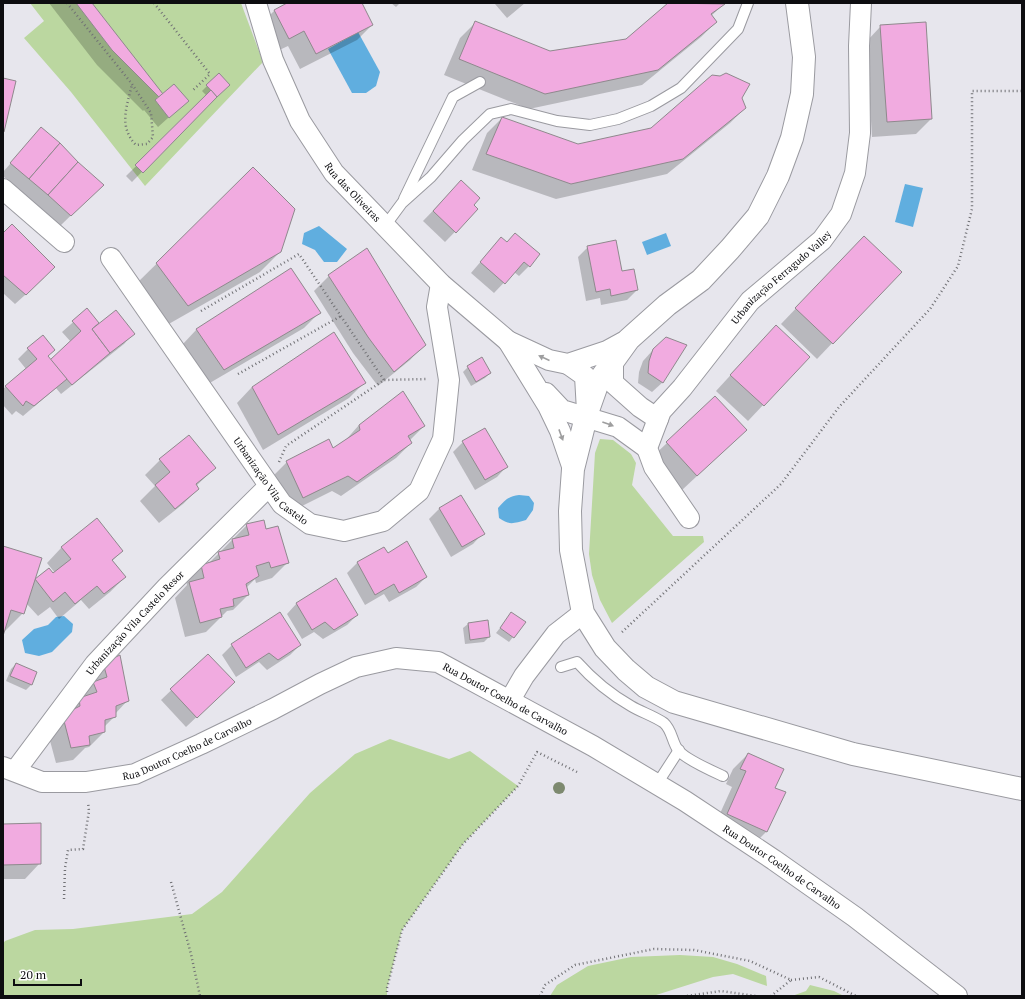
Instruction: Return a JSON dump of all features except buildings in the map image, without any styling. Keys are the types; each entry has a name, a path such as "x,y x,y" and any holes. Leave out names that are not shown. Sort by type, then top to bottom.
{"street":[{"name":"Rua das Oliveiras","path":"256,3 274,60 300,121 334,173 441,284 508,341"},
{"path":"797,3 804,57 802,94 792,138 778,176 758,216 701,280 667,305 632,337 598,382 586,415 573,469 570,511 571,550 583,613 605,648 626,670 646,687 674,702 853,754 1022,789"},
{"name":"Urbanização Ferragudo Valley","path":"647,448 661,411 682,388 750,301 822,240 841,214 855,172 860,133 859,46 861,3"},
{"path":"3,189 64,242"},
{"name":"Urbanização Vila Castelo","path":"111,258 282,504 310,524 344,531 383,521 419,491 443,439 450,380 437,307 441,284"},
{"path":"568,364 607,352 632,337"},
{"path":"508,341 549,360 568,364 585,376 586,415"},
{"path":"508,341 548,406 557,425 573,469"},
{"path":"613,362 614,383 640,408 658,419"},
{"path":"530,375 562,410 586,415 618,427 647,448 654,467 688,518"},
{"name":"Urbanização Vila Castelo Resor","path":"9,769 95,664 167,587 269,486"},
{"path":"510,700 524,676 556,634 583,613"},
{"name":"Rua Doutor Coelho de Carvalho","path":"9,769 42,782 86,782 135,774 201,744 356,667 396,658 438,662 586,742 685,801 774,860 855,917 957,996"}],"lane":[{"path":"402,202 431,177 463,140 490,114 511,109 557,120 590,125 618,119 651,106 681,88 738,29 748,3"},
{"path":"385,226 402,202 453,97 480,82"},
{"path":"561,667 577,662 607,691 664,724 672,735 679,750 699,764 723,776"},
{"path":"657,784 679,750"}],"path":[{"path":"67,3 132,84 151,113 153,137 147,144 136,145 128,137 124,121 132,84"},
{"path":"154,3 210,74 192,91"},
{"path":"605,648 781,484 839,407 930,309 958,266 972,209 972,91 1022,92"},
{"path":"201,310 299,254 384,380"},
{"path":"238,374 341,316"},
{"path":"286,446 384,380 428,379"},
{"path":"387,996 387,988 402,930 463,844 518,786 537,752 577,772"},
{"path":"64,899 65,868 68,850 83,849 89,811"},
{"path":"171,882 191,954 200,996"},
{"path":"540,996 545,985 575,965 654,949 694,950 750,962 791,980 819,977 856,996"},
{"path":"771,996 791,980"},
{"path":"687,996 720,991 756,996"}],"green space":[{"path":"30,3 241,3 263,62 145,186 71,92 24,38 44,21"},
{"path":"600,439 613,440 631,454 636,463 632,485 673,536 703,536 704,542 612,623 600,600 592,575 589,554 595,453"},
{"path":"390,739 449,759 470,751 518,786 463,844 402,930 387,988 387,996 3,996 3,944 5,941 35,930 73,929 192,914 222,892 310,793 355,754"},
{"path":"680,955 713,957 737,964 766,976 767,986 733,974 713,977 653,996 550,996 557,985 588,966 631,957"},
{"path":"810,985 834,991 844,996 792,996 806,991"}],"water":[{"path":"358,32 380,72 376,86 366,93 352,93 328,49"},
{"path":"905,184 923,188 913,227 895,222"},
{"path":"319,226 347,249 337,262 324,262 315,250 302,244 304,233"},
{"path":"666,233 671,246 647,255 642,242"},
{"path":"512,496 529,496 534,503 533,510 526,520 515,523 503,521 499,518 498,508 507,499"},
{"path":"64,616 73,624 72,632 52,652 39,656 25,653 22,640 34,629 48,625 56,617"}]}
